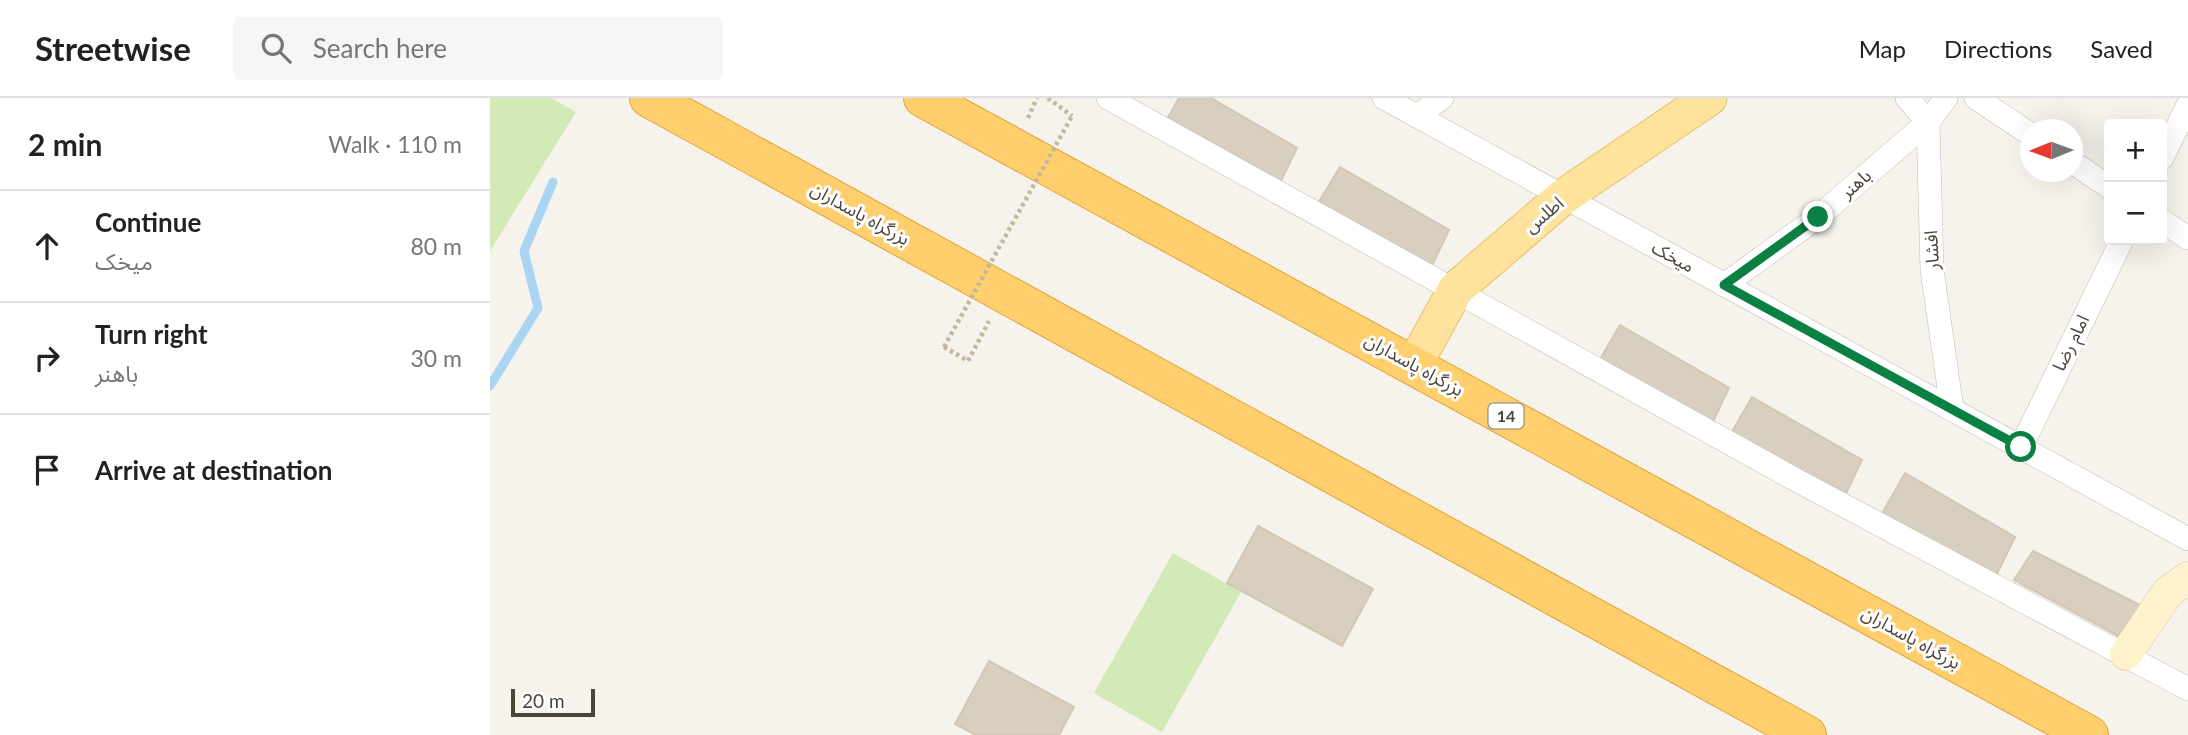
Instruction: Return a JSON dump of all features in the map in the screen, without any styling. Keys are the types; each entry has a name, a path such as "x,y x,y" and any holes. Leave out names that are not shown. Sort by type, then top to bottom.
{"highway":[{"name":"بزرگراه پاسداران","path":"649,98 1807,735"},
{"name":"بزرگراه پاسداران","path":"923,98 2089,735"}],"main road":[{"name":"اطلس","path":"1414,365 1456,289 1563,197 1709,98"}],"street":[{"path":"1108,98 1798,481 2188,689"},
{"name":"میخک","path":"1384,98 2188,539"},
{"path":"1417,116 1442,98"},
{"path":"1907,98 1928,122"},
{"name":"باهنر","path":"1724,285 1818,217 1928,122 1946,98"},
{"path":"1976,98 2020,127"},
{"path":"2167,148 2188,105"},
{"name":"افشار","path":"1928,122 1933,270 1952,409"},
{"path":"2083,169 2104,184"},
{"path":"2167,224 2188,238"},
{"name":"امام رضا","path":"2021,447 2120,245"},
{"path":"2126,654 2168,592 2188,578"}],"path":[{"path":"1001,292 968,361 944,347 1072,117 1048,98"}],"green space":[{"path":"490,98 551,98 576,112 490,251"},
{"path":"1173,553 1241,592 1162,732 1094,693"}],"building":[{"path":"1179,98 1211,98 1297,148 1276,191 1162,128"},
{"path":"1340,167 1449,230 1428,274 1314,210"},
{"path":"1620,325 1729,388 1708,432 1595,368"},
{"path":"1752,397 1862,460 1841,504 1727,440"},
{"path":"1905,473 2015,537 1994,580 1880,517"},
{"path":"1258,526 1373,589 1342,646 1227,583"},
{"path":"2033,551 2146,608 2120,637 2014,580"},
{"path":"989,661 1074,707 1059,735 976,735 955,724"}],"waterway":[{"path":"490,386 538,308 524,251 553,182"}],"route":[{"path":"1818,217 1724,285 2021,447"}]}
